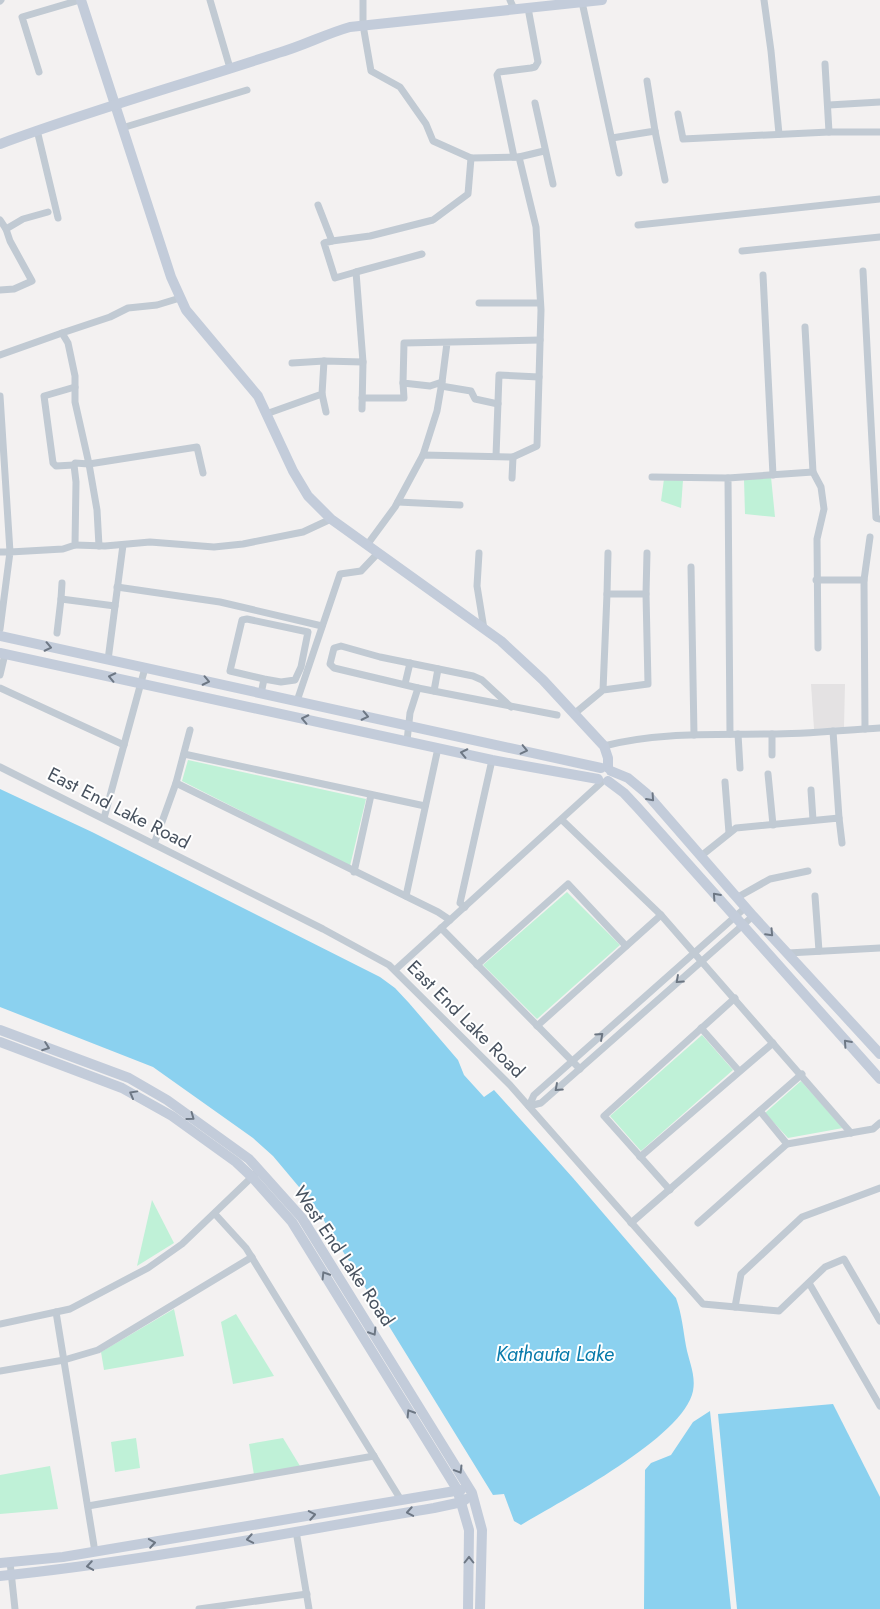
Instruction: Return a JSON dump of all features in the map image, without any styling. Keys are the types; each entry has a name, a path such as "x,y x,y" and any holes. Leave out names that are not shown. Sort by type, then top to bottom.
{"street":[{"path":"39,72 22,16 80,0 171,277 180,298 200,330 258,396 293,471 308,496 331,520 484,630 543,680 604,746 608,758 604,775 562,820 395,970"},
{"path":"210,0 230,68"},
{"path":"363,0 363,25 371,71 400,87 426,124 433,141 471,158 516,157 544,151"},
{"path":"0,144 114,104 281,53 319,36 363,25 512,4 528,8 565,2 602,0"},
{"path":"764,0 772,51 779,134"},
{"path":"582,2 619,173"},
{"path":"424,455 513,456 537,446 540,303 536,227 516,157 497,75 499,72 531,68 538,62 528,8"},
{"path":"825,64 829,105 829,132"},
{"path":"647,81 665,180"},
{"path":"122,128 248,90"},
{"path":"829,105 880,102"},
{"path":"534,103 553,184"},
{"path":"678,114 683,139 829,132 880,132"},
{"path":"37,130 58,218"},
{"path":"612,138 655,131"},
{"path":"422,254 335,278 324,243 370,236 433,220 468,194 471,158"},
{"path":"638,225 880,199"},
{"path":"318,205 332,241"},
{"path":"6,229 23,219 48,212"},
{"path":"0,220 32,281 14,289 0,290"},
{"path":"742,251 880,237"},
{"path":"863,271 876,518 880,519"},
{"path":"356,272 363,362 362,409"},
{"path":"763,275 773,475"},
{"path":"0,355 110,317 128,308 157,305 180,298"},
{"path":"479,303 540,303"},
{"path":"805,327 813,472 821,487 824,509 817,539 818,648"},
{"path":"62,333 68,343 75,376 75,402 97,510 99,546"},
{"path":"362,398 404,398 404,343 540,340"},
{"path":"367,545 398,502 424,455 437,411 447,343"},
{"path":"292,363 324,361 363,362"},
{"path":"324,361 322,394 326,412"},
{"path":"496,456 499,375 539,377"},
{"path":"403,383 430,386 441,384 471,391 475,399 498,404"},
{"path":"75,387 44,396 53,463 56,466 74,465 75,463 89,464 197,447 202,472"},
{"path":"266,414 322,394"},
{"path":"0,396 10,552 0,629"},
{"path":"512,478 513,456"},
{"path":"74,465 76,494 75,545"},
{"path":"652,477 728,478 813,472"},
{"path":"728,478 730,734"},
{"path":"398,502 460,505"},
{"path":"0,552 63,549 75,545 99,546 150,542 214,547 243,544 303,532 331,520"},
{"path":"865,729 864,580 870,537"},
{"path":"108,660 123,545"},
{"path":"297,701 340,574 361,571 378,553"},
{"path":"479,553 477,586 484,630"},
{"path":"603,690 608,553"},
{"path":"574,714 603,690 648,684 646,553"},
{"path":"691,567 694,734"},
{"path":"816,580 864,580"},
{"path":"57,633 62,583"},
{"path":"117,587 220,602 322,626"},
{"path":"607,594 646,594"},
{"path":"61,599 115,606"},
{"path":"247,618 308,632 302,667 295,680 264,679 230,670 242,620 247,618"},
{"path":"0,636 261,694 410,722 604,775 624,793 880,1079"},
{"path":"511,706 482,680 341,646 334,648 330,664 334,668 418,688 556,715"},
{"path":"0,675 2,654 492,760 628,778 646,793 753,916 880,1054"},
{"path":"406,684 410,663"},
{"path":"104,818 145,668"},
{"path":"434,691 438,669"},
{"path":"261,694 264,679"},
{"path":"0,688 124,745"},
{"path":"407,741 418,688"},
{"path":"604,746 628,740 694,734 772,734 880,728"},
{"path":"154,844 176,783 190,730"},
{"path":"833,731 842,842"},
{"path":"738,734 740,768"},
{"path":"772,734 772,755"},
{"path":"406,896 438,748"},
{"path":"184,754 425,806"},
{"path":"465,907 460,902 492,760"},
{"name":"East End Lake Road","path":"0,766 389,964 528,1106 703,1304 779,1311 825,1267 844,1259 880,1321"},
{"path":"768,774 773,824"},
{"path":"725,782 728,833"},
{"path":"176,783 406,896 450,920"},
{"path":"811,790 813,820"},
{"path":"354,872 371,795"},
{"path":"701,856 736,828 839,818"},
{"path":"562,820 661,915 802,1074 851,1133"},
{"path":"738,897 770,879 808,871"},
{"path":"477,965 568,884 626,946"},
{"path":"815,896 819,951"},
{"path":"528,1106 534,1094 746,907"},
{"path":"537,1026 661,915"},
{"path":"528,1106 541,1103 753,916"},
{"path":"441,928 580,1069"},
{"path":"788,953 880,948"},
{"path":"670,1190 604,1116 735,998"},
{"path":"702,1028 739,1071"},
{"name":"West End Lake Road","path":"0,1030 129,1078 167,1100 249,1159 256,1174 292,1222 457,1490 469,1530 468,1609"},
{"name":"West End Lake Road","path":"0,1042 122,1088 172,1116 256,1174 302,1218 472,1493 482,1530 480,1609"},
{"path":"640,1157 773,1042"},
{"path":"632,1223 802,1074"},
{"path":"760,1111 787,1144"},
{"path":"698,1223 787,1144 873,1129 880,1123"},
{"path":"0,1324 70,1310 148,1268 182,1244 256,1174"},
{"path":"735,1307 741,1274 802,1217 880,1188"},
{"path":"215,1214 252,1257 401,1500"},
{"path":"0,1371 64,1360 98,1350 252,1257"},
{"path":"809,1283 880,1406"},
{"path":"56,1312 95,1552"},
{"path":"88,1506 374,1456"},
{"path":"16,1609 12,1575 5,1562 95,1552 457,1490 472,1493"},
{"path":"0,1576 77,1568 462,1502 472,1493"},
{"path":"296,1531 309,1609"},
{"path":"199,1609 307,1594"}],"shaded area":[{"path":"811,684 845,684 844,727 814,729"}],"green space":[{"path":"771,477 775,517 745,514 744,479"},
{"path":"664,479 683,480 681,508 661,501"},
{"path":"188,760 366,799 350,866 182,781"},
{"path":"567,892 620,945 537,1019 483,965"},
{"path":"702,1035 733,1070 641,1151 610,1116"},
{"path":"801,1081 843,1128 788,1138 765,1113"},
{"path":"152,1200 174,1243 137,1266"},
{"path":"174,1309 184,1356 104,1370 101,1352"},
{"path":"236,1314 274,1376 233,1384 221,1322"},
{"path":"136,1438 140,1468 115,1472 111,1442"},
{"path":"283,1438 300,1466 254,1475 249,1444"},
{"path":"50,1466 58,1509 0,1514 0,1475"}],"water":[{"name":"Kathauta Lake","path":"0,789 92,832 380,977 395,988 458,1060 464,1075 484,1097 494,1090 573,1178 676,1298 694,1385 685,1409 668,1428 619,1466 591,1484 521,1525 514,1521 504,1494 493,1495 315,1206 273,1156 253,1138 153,1067 0,1007"},
{"path":"833,1404 880,1497 880,1609 737,1609 718,1414"},
{"path":"710,1411 731,1609 644,1609 645,1470 651,1463 671,1455 693,1422"}]}
